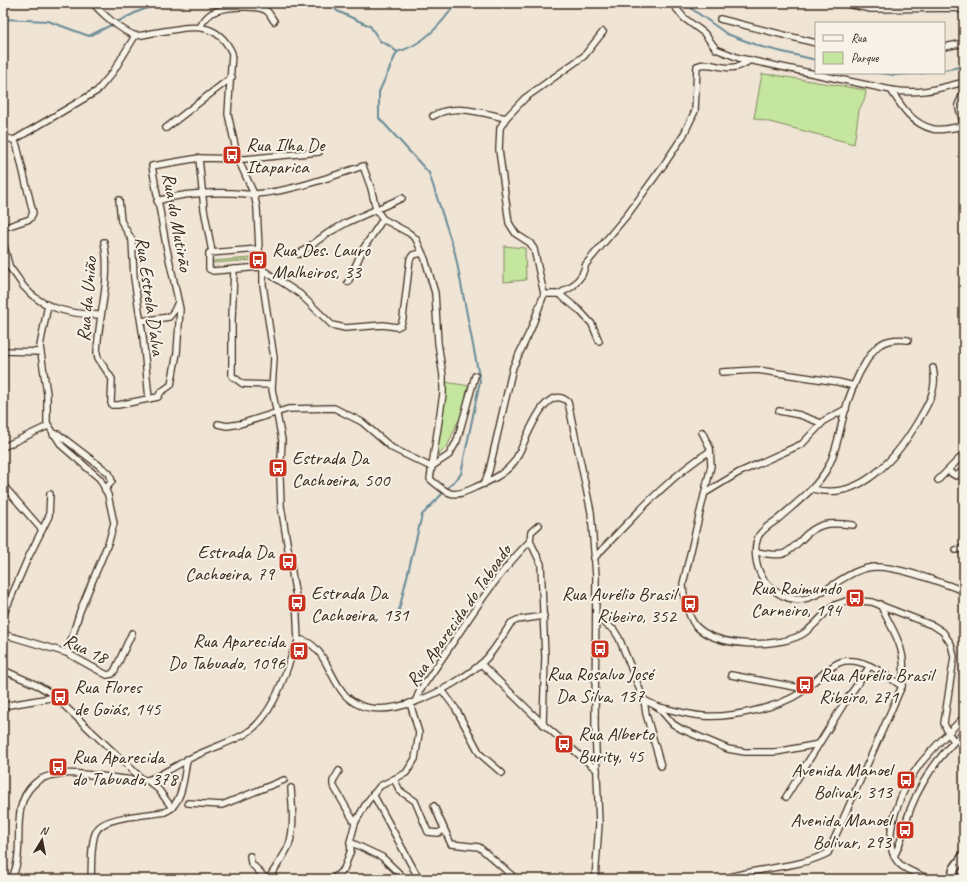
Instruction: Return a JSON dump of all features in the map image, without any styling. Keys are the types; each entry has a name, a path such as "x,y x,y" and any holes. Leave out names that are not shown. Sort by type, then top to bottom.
{"street":[{"path":"11,879 17,862 21,806 29,790 38,781 51,776 69,774 144,780 187,759 245,734 259,723 273,701 298,642 296,597 284,537 281,506 280,478 282,440 271,385 274,358 263,286 263,268 257,208 254,194 238,158 228,114 228,99 232,77 232,53 228,44 217,33 200,27 135,36 119,26 92,3"},
{"path":"672,3 684,18 704,33 716,49 739,58 815,74"},
{"path":"843,3 871,9 906,10 956,8 964,11"},
{"path":"905,3 906,10"},
{"path":"200,27 204,20 212,13 220,9 239,7 262,9 267,12 274,21"},
{"path":"720,19 815,43"},
{"path":"484,484 490,471 516,360 531,329 544,294 534,249 530,243 516,234 509,223 499,143 500,128 506,118 525,98 584,56 603,32"},
{"path":"3,138 14,140 98,92 113,72 135,36"},
{"path":"945,47 964,43"},
{"path":"544,294 559,294 573,286 582,275 586,264 613,233 653,182 683,136 695,111 697,66 704,64 731,68 744,65 750,60"},
{"path":"815,74 907,93 927,92 964,82"},
{"path":"166,128 232,77"},
{"path":"890,90 906,113 919,123 933,129 964,126 958,105 964,91"},
{"path":"433,116 443,111 454,109 506,118"},
{"path":"9,226 30,219 34,213 17,146 14,140"},
{"name":"Rua do Mutirão","path":"149,399 158,397 161,392 171,384 177,353 180,321 178,302 152,166 199,158 238,158 319,152"},
{"path":"199,158 208,238 212,252"},
{"path":"158,201 182,195 202,193 254,194 330,178 363,166 372,188 376,209 383,219 413,236 422,253 435,293 443,394 430,480 447,492 458,495 484,484 497,477 514,462 546,402 556,397 565,400 570,407 578,458 591,512 596,576 595,726 599,824 596,879"},
{"path":"300,254 328,234 376,209 402,198"},
{"name":"Rua Estrela D'alva","path":"119,200 121,221 132,240 135,285 141,321 149,399"},
{"path":"348,282 363,249 383,219"},
{"path":"3,242 9,265 25,288 35,298 48,305 71,312 100,315"},
{"name":"Rua da União","path":"104,242 107,273 97,343 98,358 112,379 112,405 149,399"},
{"path":"260,249 212,252 208,256 209,269 213,271 263,268 300,294 332,325 345,328 383,325 397,327 401,325 410,259 413,255 422,253"},
{"path":"3,262 9,265"},
{"path":"234,269 232,376 239,383 247,385 271,385"},
{"path":"559,294 579,310 592,324 599,342"},
{"path":"141,321 169,317 174,311 178,302"},
{"path":"48,305 40,352 46,390 48,426 62,446 95,474 106,490 112,510 113,531 80,611 67,653"},
{"path":"908,340 884,342 875,348 859,373 846,409 837,446 831,461 814,489 763,531 758,538 756,549 758,570 762,578 774,590 788,598 806,599 821,594 852,572 877,567 894,569 964,591"},
{"path":"3,351 40,352"},
{"path":"814,489 829,492 851,488 863,482 887,464 902,448 931,396 935,384 933,368"},
{"path":"722,372 757,370 838,382 854,386"},
{"path":"431,467 449,456 458,441 476,376"},
{"path":"218,424 227,426 240,424 276,412 302,408 338,409 368,426 392,448 431,467"},
{"path":"705,493 738,473 796,448 830,416 846,409"},
{"path":"779,411 800,415 821,424"},
{"path":"3,447 48,426"},
{"path":"702,432 710,451 711,466 686,567 683,590 695,624 714,637 745,644 778,642 802,634 811,628 828,610 842,602 858,600 880,604 934,626 943,632 949,640 954,657 951,684 944,716 944,723 948,733 954,741"},
{"path":"53,434 58,434 109,473 112,481 106,490"},
{"path":"594,558 643,508 692,462 710,451"},
{"path":"938,480 964,454"},
{"path":"948,471 956,476 964,470"},
{"path":"3,485 42,530"},
{"path":"3,616 49,516 50,494"},
{"path":"756,549 776,555 783,554 790,550 816,527 828,524 853,525"},
{"name":"Rua Aparecida do Taboado","path":"298,642 302,640 312,644 340,689 355,702 363,706 380,708 413,702 478,606 507,567 530,541 532,532 539,525"},
{"path":"530,541 541,564 545,657 542,724"},
{"path":"956,550 964,548"},
{"path":"723,879 751,871 812,860 828,853 902,686 904,667 902,653 894,632 880,604"},
{"path":"333,879 344,868 351,850 350,842 355,823 373,794 380,786 406,773 410,769 418,749 418,726 413,702 442,690 462,679 481,664 490,654 511,623 517,620 544,616"},
{"path":"596,618 611,627 619,638 644,700 648,721 661,766"},
{"name":"Rua 18","path":"3,634 67,653 104,675 110,675 115,670 132,633"},
{"path":"644,700 658,707 702,716 737,714 776,704 794,697 839,663 857,662 870,666 902,686"},
{"path":"481,664 542,724 597,770"},
{"path":"786,797 870,666"},
{"path":"3,670 44,688 56,697 144,780 159,790 172,808"},
{"path":"731,675 806,689"},
{"path":"442,690 459,714 480,754 502,773"},
{"path":"3,706 56,697"},
{"path":"658,707 673,724 681,729 703,739 739,751 776,752 819,744"},
{"path":"929,879 901,865 894,856 890,847 890,838 897,809 907,787 920,765 964,717"},
{"path":"894,856 902,837 907,818 922,785 954,741 964,732"},
{"path":"91,879 93,839 100,826 107,821 165,812 172,808 178,800 187,759"},
{"path":"340,771 333,781 333,785 355,823"},
{"path":"394,779 400,791 415,801 428,832 438,833 444,830"},
{"path":"188,803 222,804 284,780"},
{"path":"271,875 288,846 290,839 292,810 291,788"},
{"path":"373,794 419,879"},
{"path":"434,806 452,845 479,847 516,879"},
{"path":"350,842 382,857 405,879"},
{"path":"952,879 954,869 964,855"},
{"path":"250,856 251,863 266,879"}],"green space":[{"path":"762,74 866,90 865,98 859,110 854,144 754,118"},
{"path":"504,246 525,248 526,280 504,282"},
{"path":"251,258 253,260 213,263 212,261"},
{"path":"444,382 470,386 464,415 457,423 448,445 435,459 446,394"}],"waterway":[{"path":"3,19 48,21 89,36 137,12 160,3"},
{"path":"332,3 337,11 370,26 380,41 390,46 397,52 415,44 431,33 456,3"},
{"path":"690,3 692,9 727,34 762,47 815,60"},
{"path":"397,52 379,92 379,118 429,173 455,253 480,381 461,474 422,515 397,618"},
{"path":"945,70 964,66"},
{"path":"887,74 910,74"}],"place":[{"name":"Rua Ilha De Itaparica","path":"232,155"},
{"name":"Rua Des. Lauro Malheiros, 33","path":"258,260"},
{"name":"Estrada Da Cachoeira, 500","path":"278,468"},
{"name":"Estrada Da Cachoeira, 79","path":"288,562"},
{"name":"Rua Raimundo Carneiro, 194","path":"855,598"},
{"name":"Estrada Da Cachoeira, 131","path":"297,603"},
{"name":"Rua Aurélio Brasil Ribeiro, 352","path":"690,604"},
{"name":"Rua Rosalvo José Da Silva, 137","path":"600,649"},
{"name":"Rua Aparecida Do Tabuado, 1096","path":"299,651"},
{"name":"Rua Aurélio Brasil Ribeiro, 271","path":"805,685"},
{"name":"Rua Flores de Goiás, 145","path":"60,697"},
{"name":"Rua Alberto Burity, 45","path":"564,744"},
{"name":"Rua Aparecida do Tabuado, 378","path":"58,767"},
{"name":"Avenida Manoel Bolivar, 313","path":"906,780"},
{"name":"Avenida Manoel Bolivar, 293","path":"905,830"}]}
